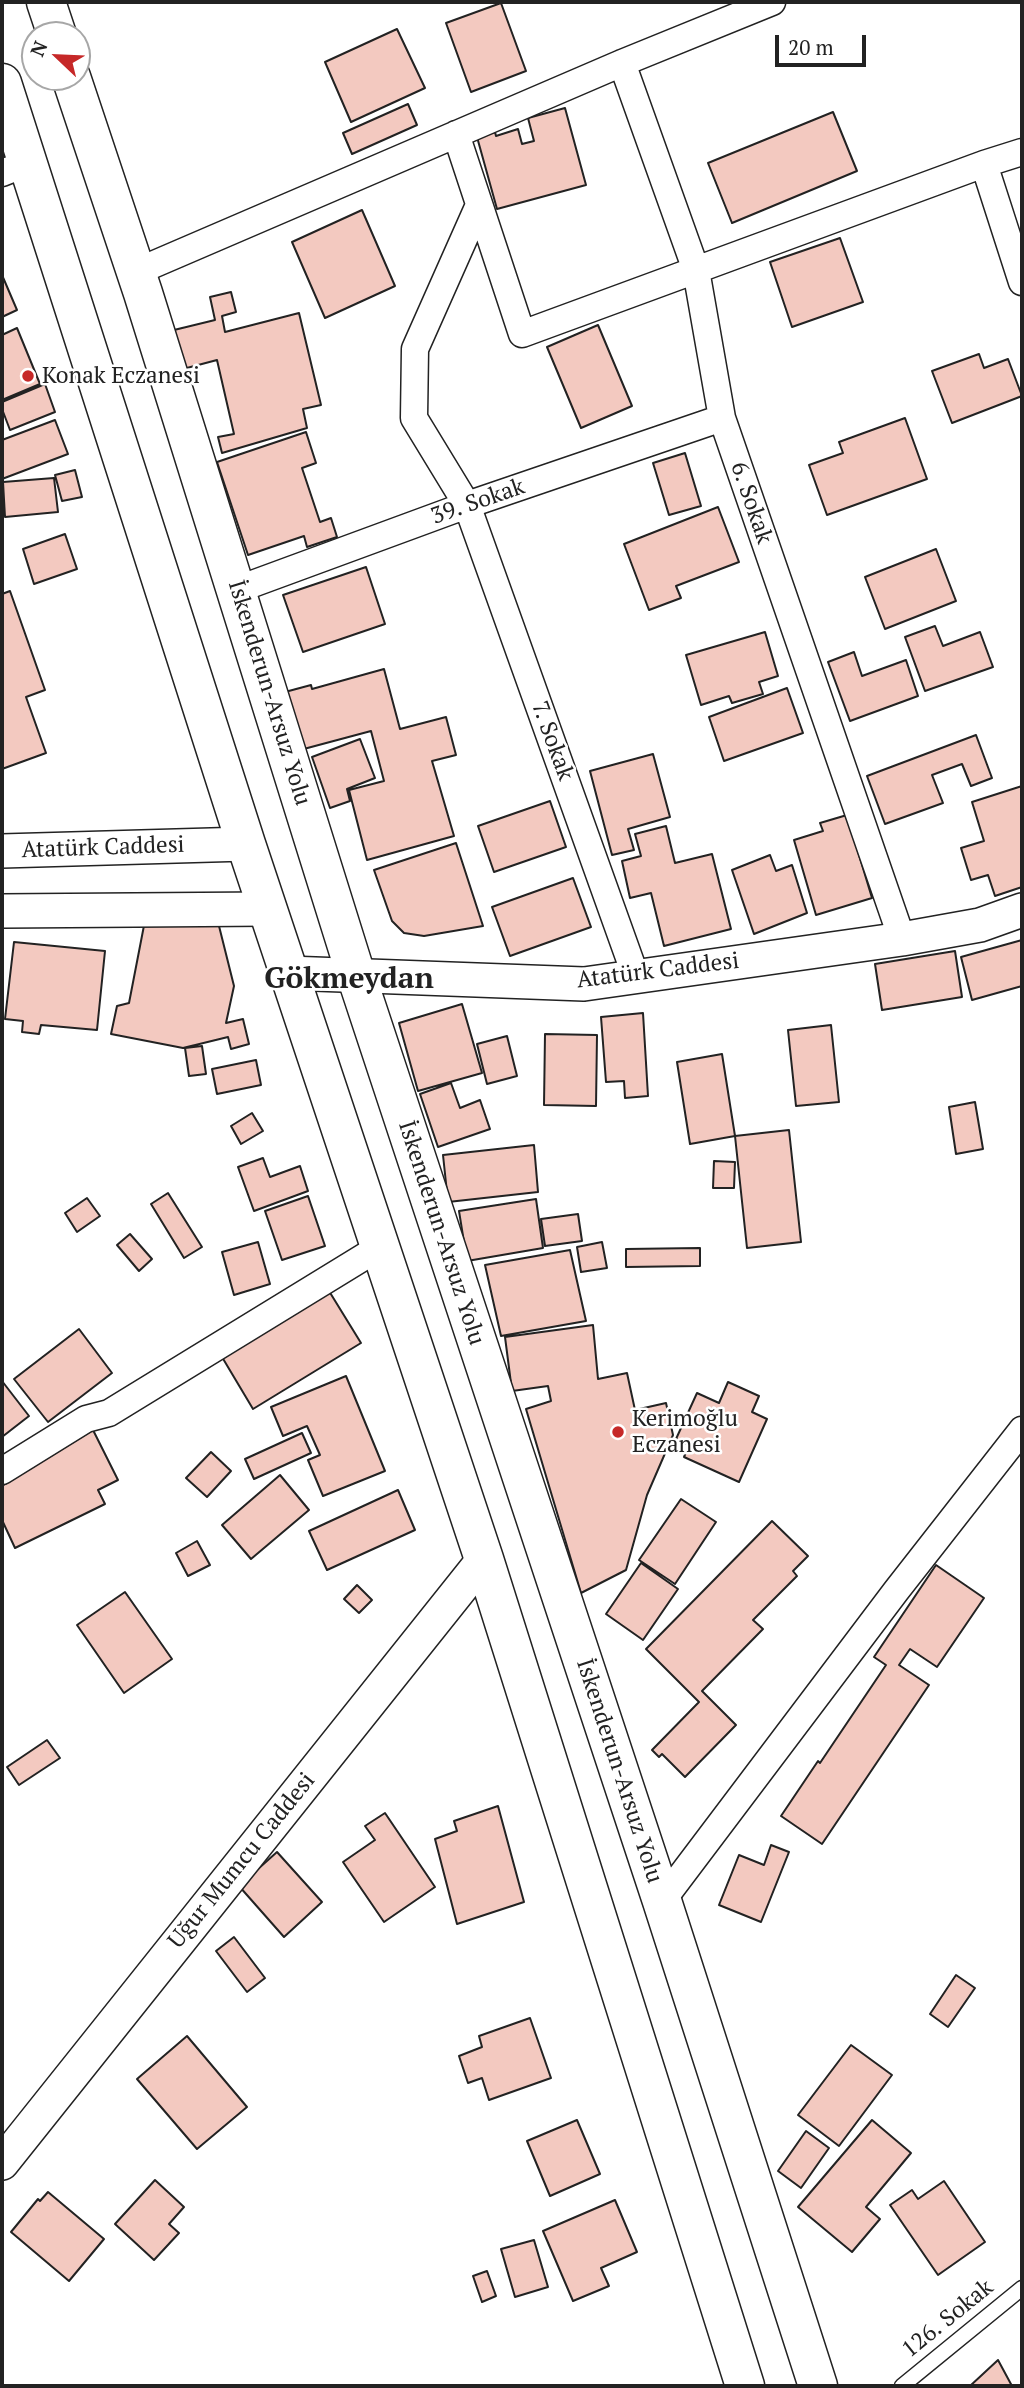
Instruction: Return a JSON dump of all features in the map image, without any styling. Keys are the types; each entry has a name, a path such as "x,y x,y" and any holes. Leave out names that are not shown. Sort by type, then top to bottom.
{"main road":[{"path":"46,2 52,21"},
{"path":"2,83 15,168 268,909 484,1559 745,2386"},
{"name":"İskenderun-Arsuz Yolu","path":"76,91 136,272 356,975 662,1901 818,2386"}],"street":[{"path":"136,272 622,62 772,2"},
{"name":"6. Sokak","path":"622,62 696,270 722,418 902,939"},
{"path":"456,134 522,334 1022,152"},
{"path":"984,164 1022,282"},
{"name":"7. Sokak","path":"480,205 415,349 414,418 467,505 636,977"},
{"name":"39. Sokak","path":"236,590 467,505 722,418"},
{"name":"Atatürk Caddesi","path":"2,851 246,844"},
{"path":"2,911 268,909"},
{"name":"Atatürk Caddesi","path":"288,973 584,984 902,939 980,925 1022,910"},
{"path":"2,1471 86,1419 109,1413 380,1247"},
{"path":"662,1901 896,1591 1022,1430"},
{"name":"Uğur Mumcu Caddesi","path":"2,2163 484,1559"}],"lane":[{"name":"126. Sokak","path":"902,2386 1022,2288"}],"building":[{"path":"501,3 526,71 471,92 446,23"},
{"path":"397,29 425,88 351,122 325,62"},
{"path":"408,104 417,125 352,154 343,133"},
{"path":"565,108 586,185 497,209 477,137 495,132 496,136 518,129 522,144 534,141 528,118"},
{"path":"833,112 857,171 732,223 708,163"},
{"path":"362,210 395,286 325,318 292,242"},
{"path":"840,238 863,302 792,327 770,262"},
{"path":"2,275 17,310 2,317"},
{"path":"231,292 236,312 222,316 225,332 299,313 321,405 303,409 307,428 222,453 218,437 234,434 217,360 183,369 174,330 215,320 210,297"},
{"path":"598,325 632,406 581,428 547,347"},
{"path":"17,328 40,384 2,400 2,335"},
{"path":"979,354 984,368 1008,359 1022,396 952,423 932,371"},
{"path":"45,384 55,412 10,430 2,402"},
{"path":"905,418 927,479 827,515 809,465 843,453 839,442"},
{"path":"55,420 68,454 2,479 2,440"},
{"path":"306,432 316,463 302,468 320,522 331,518 337,537 307,547 304,536 248,555 217,462"},
{"path":"685,453 701,506 669,515 653,463"},
{"path":"75,470 82,497 62,501 55,475"},
{"path":"54,478 58,512 5,517 3,482"},
{"path":"718,507 739,562 676,586 681,598 649,610 624,544"},
{"path":"65,534 77,569 34,584 23,549"},
{"path":"936,549 956,601 885,629 865,577"},
{"path":"366,567 385,624 303,652 283,595"},
{"path":"10,591 45,690 26,697 46,753 2,769 2,594"},
{"path":"935,626 943,646 980,632 993,667 925,691 905,637"},
{"path":"765,632 778,676 759,682 763,694 732,703 729,696 701,705 686,655"},
{"path":"854,652 862,676 906,660 918,696 850,721 828,662"},
{"path":"384,669 400,729 446,717 456,755 432,761 454,836 367,860 349,790 384,781 371,731 300,750 285,692 311,685 312,689"},
{"path":"787,688 803,733 724,761 709,717"},
{"path":"976,735 992,778 971,786 962,764 932,775 943,803 885,824 867,776"},
{"path":"360,739 375,778 347,789 350,801 330,808 312,757"},
{"path":"653,754 670,817 628,829 634,850 612,855 590,771"},
{"path":"1022,786 1022,887 995,896 988,875 971,880 961,848 984,841 972,802"},
{"path":"550,801 566,847 494,872 478,826"},
{"path":"847,815 872,898 816,915 794,840 823,831 820,823"},
{"path":"666,826 675,863 712,854 731,929 664,946 651,893 630,898 622,861 641,856 635,834"},
{"path":"456,843 483,926 424,936 404,933 392,921 374,870"},
{"path":"770,855 776,871 792,865 807,913 754,934 732,870"},
{"path":"573,878 591,927 510,956 492,907"},
{"path":"147,910 216,914 234,986 226,1023 243,1019 249,1044 231,1049 228,1037 183,1048 111,1034 117,1006 129,1003"},
{"path":"1022,940 1022,986 972,1000 961,957"},
{"path":"14,942 105,951 97,1030 41,1025 39,1034 22,1032 23,1021 5,1019"},
{"path":"955,951 962,997 882,1010 875,964"},
{"path":"462,1004 482,1073 418,1091 399,1023"},
{"path":"643,1013 648,1096 625,1098 624,1081 606,1082 601,1017"},
{"path":"831,1025 839,1102 796,1106 788,1030"},
{"path":"545,1034 597,1035 596,1106 544,1105"},
{"path":"507,1036 517,1076 487,1084 477,1044"},
{"path":"202,1046 206,1074 189,1076 185,1048"},
{"path":"722,1054 735,1136 690,1144 677,1062"},
{"path":"256,1060 261,1085 217,1094 212,1069"},
{"path":"451,1083 460,1108 480,1100 490,1129 438,1147 420,1094"},
{"path":"975,1102 983,1149 956,1154 949,1107"},
{"path":"252,1113 263,1131 241,1144 231,1126"},
{"path":"789,1130 801,1242 747,1248 735,1136"},
{"path":"534,1145 538,1192 448,1202 443,1155"},
{"path":"263,1158 270,1177 300,1166 308,1191 254,1211 238,1167"},
{"path":"714,1161 735,1162 734,1188 713,1188"},
{"path":"168,1193 202,1247 184,1258 151,1204"},
{"path":"308,1196 325,1246 282,1260 265,1211"},
{"path":"87,1198 100,1216 77,1232 65,1213"},
{"path":"536,1199 543,1248 467,1261 459,1211"},
{"path":"578,1214 582,1241 545,1246 541,1219"},
{"path":"130,1234 152,1259 139,1271 117,1245"},
{"path":"258,1242 270,1284 234,1295 222,1252"},
{"path":"602,1242 607,1268 581,1272 577,1247"},
{"path":"700,1248 700,1266 626,1267 626,1249"},
{"path":"570,1250 586,1321 501,1336 485,1265"},
{"path":"329,1291 361,1343 253,1409 222,1357"},
{"path":"593,1325 598,1379 627,1373 635,1410 666,1403 673,1435 647,1495 626,1570 581,1593 526,1409 551,1401 548,1386 512,1391 505,1337"},
{"path":"79,1329 112,1373 48,1422 14,1379"},
{"path":"346,1376 385,1471 323,1496 308,1460 320,1455 307,1426 283,1436 271,1407"},
{"path":"2,1381 29,1416 2,1437"},
{"path":"728,1382 759,1396 752,1412 767,1419 739,1482 684,1457 689,1445 676,1439 697,1393 719,1403"},
{"path":"93,1430 118,1480 98,1490 105,1504 15,1548 2,1520 2,1486"},
{"path":"302,1433 311,1453 254,1479 245,1459"},
{"path":"211,1452 231,1471 207,1497 186,1478"},
{"path":"280,1475 309,1510 251,1559 222,1525"},
{"path":"398,1490 415,1530 327,1570 309,1531"},
{"path":"681,1499 716,1522 675,1584 639,1560"},
{"path":"772,1521 808,1556 793,1571 797,1576 753,1620 763,1629 702,1691 736,1725 685,1777 662,1754 659,1757 652,1750 699,1702 646,1649"},
{"path":"197,1541 210,1565 188,1576 176,1553"},
{"path":"641,1563 678,1589 643,1640 606,1614"},
{"path":"936,1565 984,1598 937,1667 910,1649 899,1665 929,1685 822,1844 781,1816 886,1665 874,1657"},
{"path":"357,1585 372,1600 359,1613 344,1599"},
{"path":"125,1592 172,1659 124,1693 77,1625"},
{"path":"47,1740 60,1758 19,1785 7,1767"},
{"path":"498,1806 524,1902 457,1924 435,1839 457,1831 454,1821"},
{"path":"385,1813 435,1887 384,1922 343,1862 375,1840 365,1826"},
{"path":"771,1845 789,1852 761,1922 719,1905 739,1855 764,1865"},
{"path":"277,1852 322,1902 284,1937 239,1886"},
{"path":"234,1937 265,1978 247,1992 216,1951"},
{"path":"956,1975 975,1988 948,2027 930,2014"},
{"path":"530,2018 551,2078 489,2100 482,2078 468,2083 459,2056 482,2047 479,2036"},
{"path":"187,2036 247,2107 197,2149 137,2079"},
{"path":"851,2045 892,2075 839,2146 798,2115"},
{"path":"577,2120 600,2174 550,2196 527,2141"},
{"path":"872,2120 911,2153 866,2207 880,2219 852,2252 798,2207"},
{"path":"806,2131 829,2148 801,2188 778,2171"},
{"path":"155,2180 184,2207 169,2224 179,2233 154,2260 115,2224"},
{"path":"944,2181 985,2242 938,2275 890,2205 912,2190 918,2199"},
{"path":"48,2192 104,2239 69,2281 11,2232 38,2199 40,2201"},
{"path":"615,2200 637,2252 601,2268 609,2286 573,2301 543,2231"},
{"path":"534,2240 548,2287 515,2297 501,2249"},
{"path":"487,2271 496,2296 482,2302 473,2276"},
{"path":"998,2360 1012,2386 970,2386"}],"place":[{"name":"Konak Eczanesi","path":"28,376"},
{"name":"Kerimoğlu Eczanesi","path":"618,1432"}],"district":[{"name":"Gökmeydan","path":"349,979"}]}
